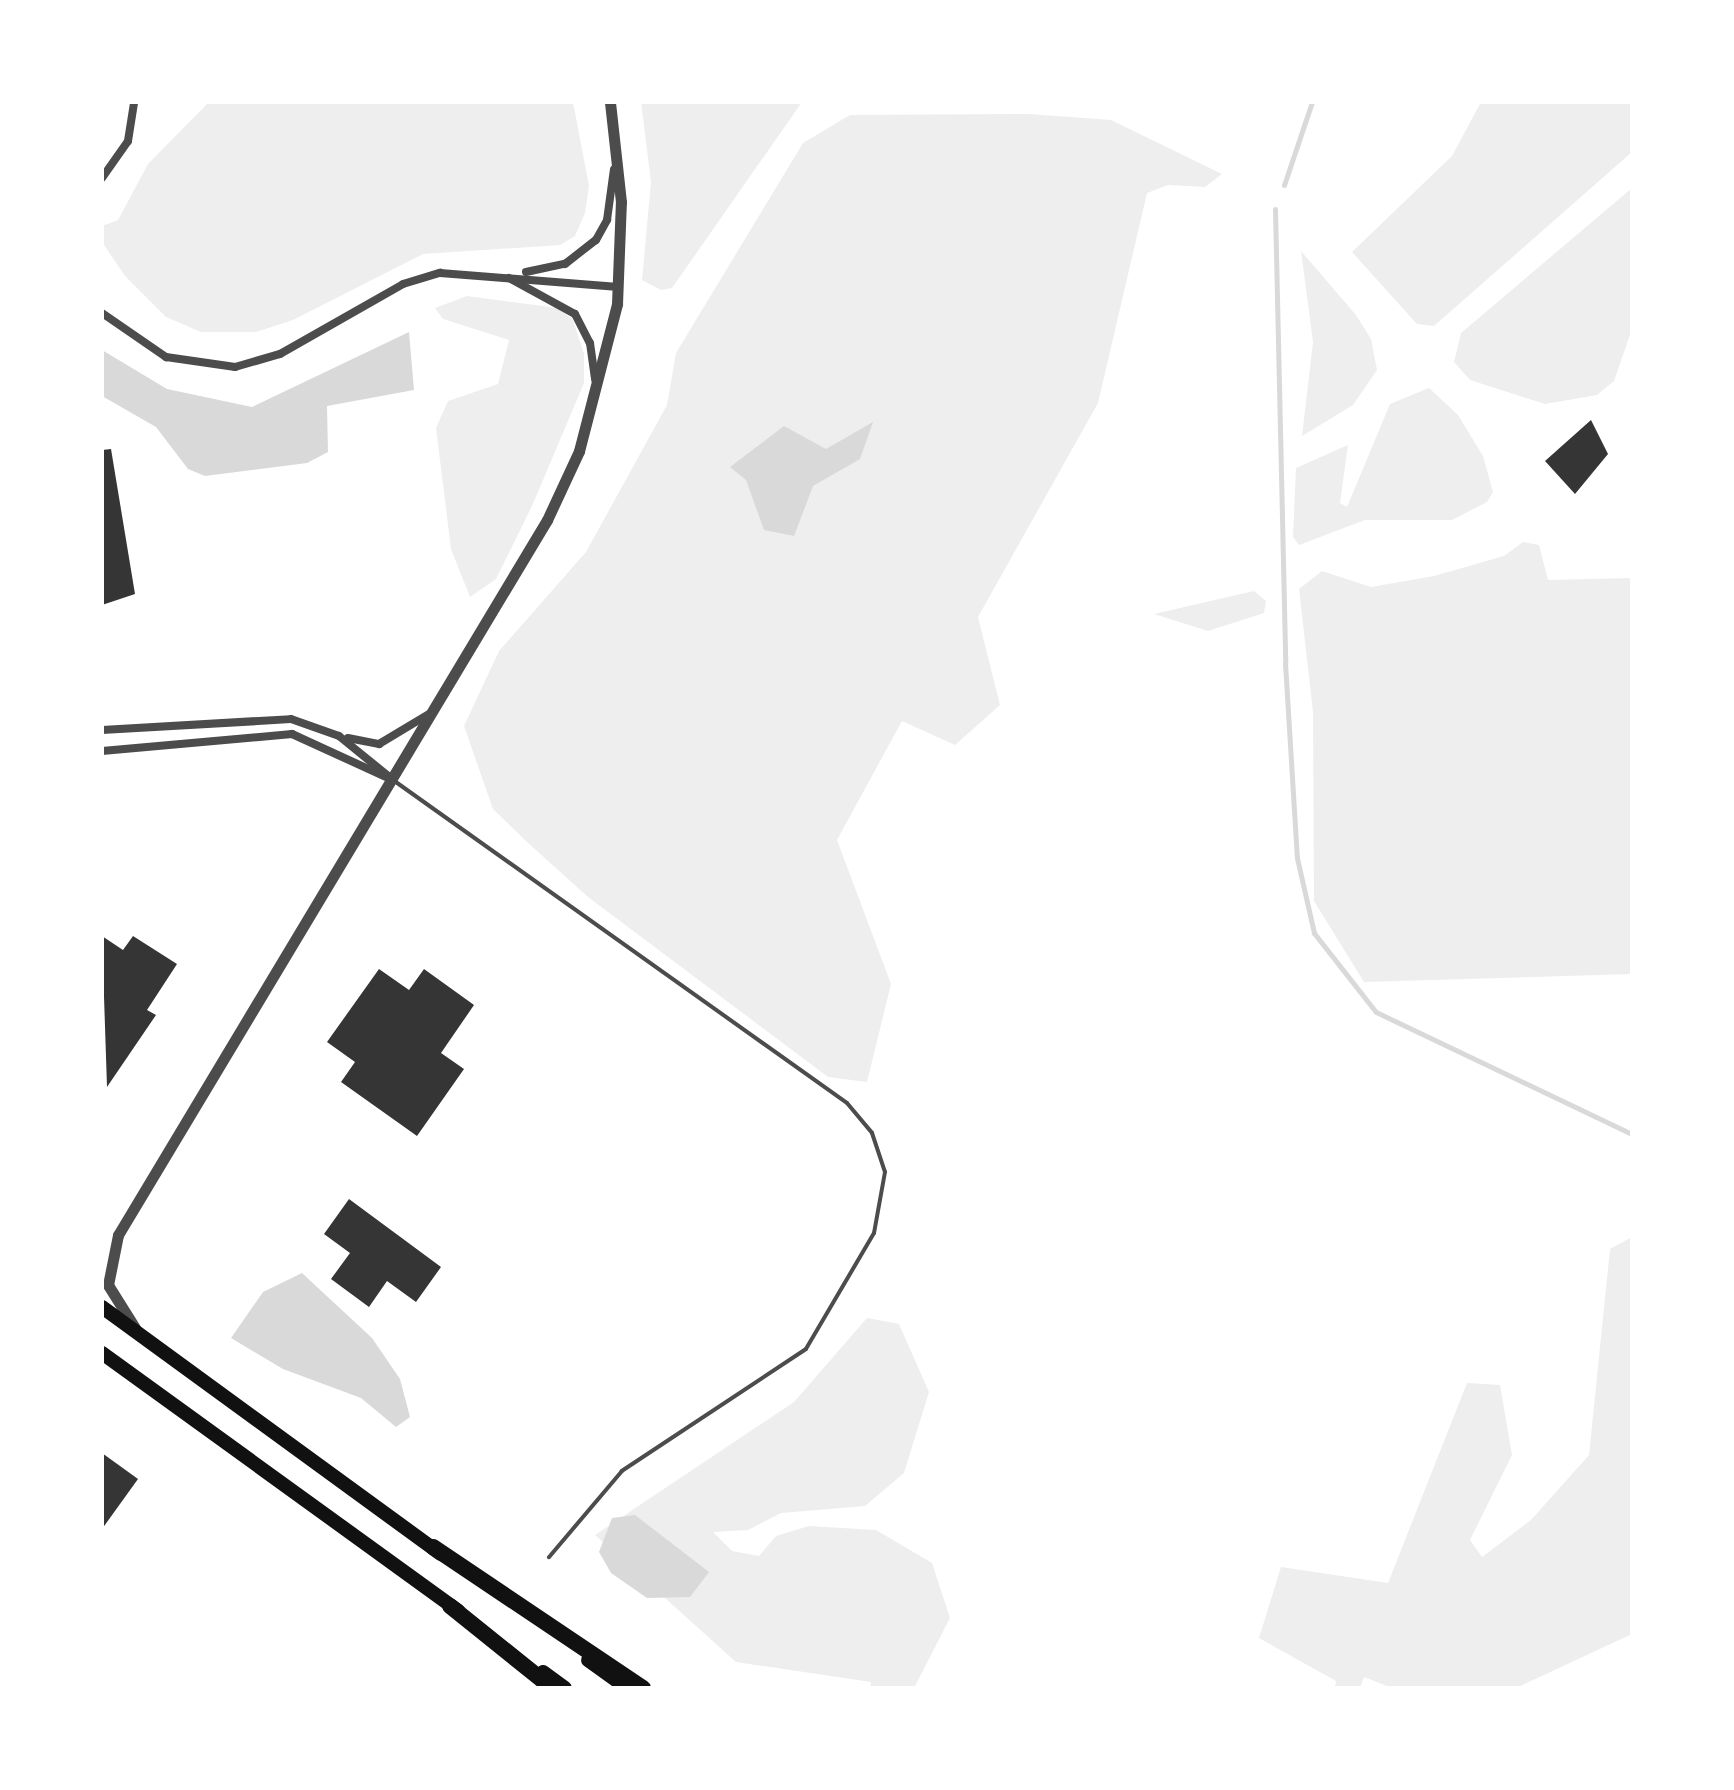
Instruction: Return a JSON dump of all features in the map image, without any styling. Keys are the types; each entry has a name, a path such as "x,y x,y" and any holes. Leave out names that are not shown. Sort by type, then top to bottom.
{"highway":[{"path":"102,1307 627,1688"},
{"path":"102,1353 565,1688"},
{"path":"433,1547 643,1688"},
{"path":"450,1606 552,1688"}],"street":[{"path":"102,178 131,133 134,102"},
{"path":"140,1334 108,1285 118,1235 547,520 593,410 618,287 617,148 610,102"},
{"path":"102,313 166,357 235,367 280,354 416,279 555,268 588,248 607,220 617,148"},
{"path":"493,272 618,287"},
{"path":"493,272 553,297 578,319 593,354 593,410"},
{"path":"102,730 275,718 379,744 433,711"},
{"path":"102,751 292,734 392,779"},
{"path":"339,736 392,779"}],"lane":[{"path":"102,158 112,166"},
{"path":"392,779 847,1103 872,1133 885,1172 874,1233 806,1349 622,1471 549,1557"}],"shaded area":[{"path":"209,102 573,102 589,186 585,213 575,236 560,245 423,254 293,320 256,332 201,332 166,317 125,276 102,242 102,226 118,220 148,164"},
{"path":"641,102 802,102 672,288 661,290 642,280 651,182"},
{"path":"1481,102 1632,102 1632,152 1434,326 1417,324 1352,252 1452,156"},
{"path":"1029,114 1111,120 1222,174 1205,187 1168,185 1147,193 1098,403 978,617 1000,705 955,745 902,721 837,840 891,984 867,1082 828,1077 588,897 527,842 493,809 464,726 499,651 586,552 667,405 676,353 803,143 850,115"},
{"path":"1632,188 1632,329 1614,381 1597,395 1545,404 1470,380 1454,362 1461,333"},
{"path":"1301,251 1356,315 1371,339 1377,370 1353,405 1302,436 1313,342"},
{"path":"467,296 558,308 573,320 584,354 584,383 532,506 496,579 470,597 451,549 436,428 448,401 498,384 509,340 443,319 435,308"},
{"path":"409,332 414,390 327,406 328,452 307,463 205,476 188,469 156,427 102,396 102,350 167,389 252,407"},
{"path":"1429,388 1458,415 1483,456 1493,492 1487,502 1452,520 1365,520 1299,545 1293,537 1296,468 1348,445 1340,503 1347,507 1390,404"},
{"path":"873,422 860,459 813,486 794,536 764,530 746,480 730,467 784,426 826,449"},
{"path":"1523,542 1539,545 1548,580 1632,578 1632,974 1364,982 1314,901 1313,712 1299,589 1322,571 1371,587 1434,576 1504,556"},
{"path":"1254,591 1266,601 1264,613 1208,631 1154,614"},
{"path":"1632,1237 1632,1634 1516,1688 1392,1688 1364,1677 1360,1688 1335,1688 1336,1681 1259,1638 1281,1567 1388,1583 1467,1383 1500,1385 1512,1455 1470,1540 1482,1557 1531,1520 1589,1455 1610,1249"},
{"path":"302,1273 372,1338 400,1379 410,1417 396,1427 361,1398 283,1369 231,1338 263,1292"},
{"path":"867,1318 899,1324 929,1392 904,1473 865,1506 781,1513 748,1530 713,1532 732,1551 759,1556 776,1536 809,1526 876,1530 932,1563 950,1618 914,1688 870,1688 871,1682 736,1662 595,1535 794,1402"},
{"path":"635,1515 709,1572 690,1597 647,1598 611,1573 599,1552 612,1518"}],"building":[{"path":"1591,420 1608,454 1575,494 1545,461"},
{"path":"111,449 135,594 102,605 102,450"},
{"path":"102,936 123,950 133,936 177,964 147,1010 156,1015 107,1087"},
{"path":"379,969 409,990 424,969 474,1005 441,1053 464,1069 417,1136 341,1082 355,1062 327,1042"},
{"path":"349,1199 441,1267 416,1302 387,1281 369,1307 331,1279 350,1253 324,1234"},
{"path":"102,1453 138,1479 102,1529"}],"waterway":[{"path":"1284,185 1312,102"},
{"path":"1275,209 1285,663 1297,858 1314,933 1376,1012 1632,1134"}]}
